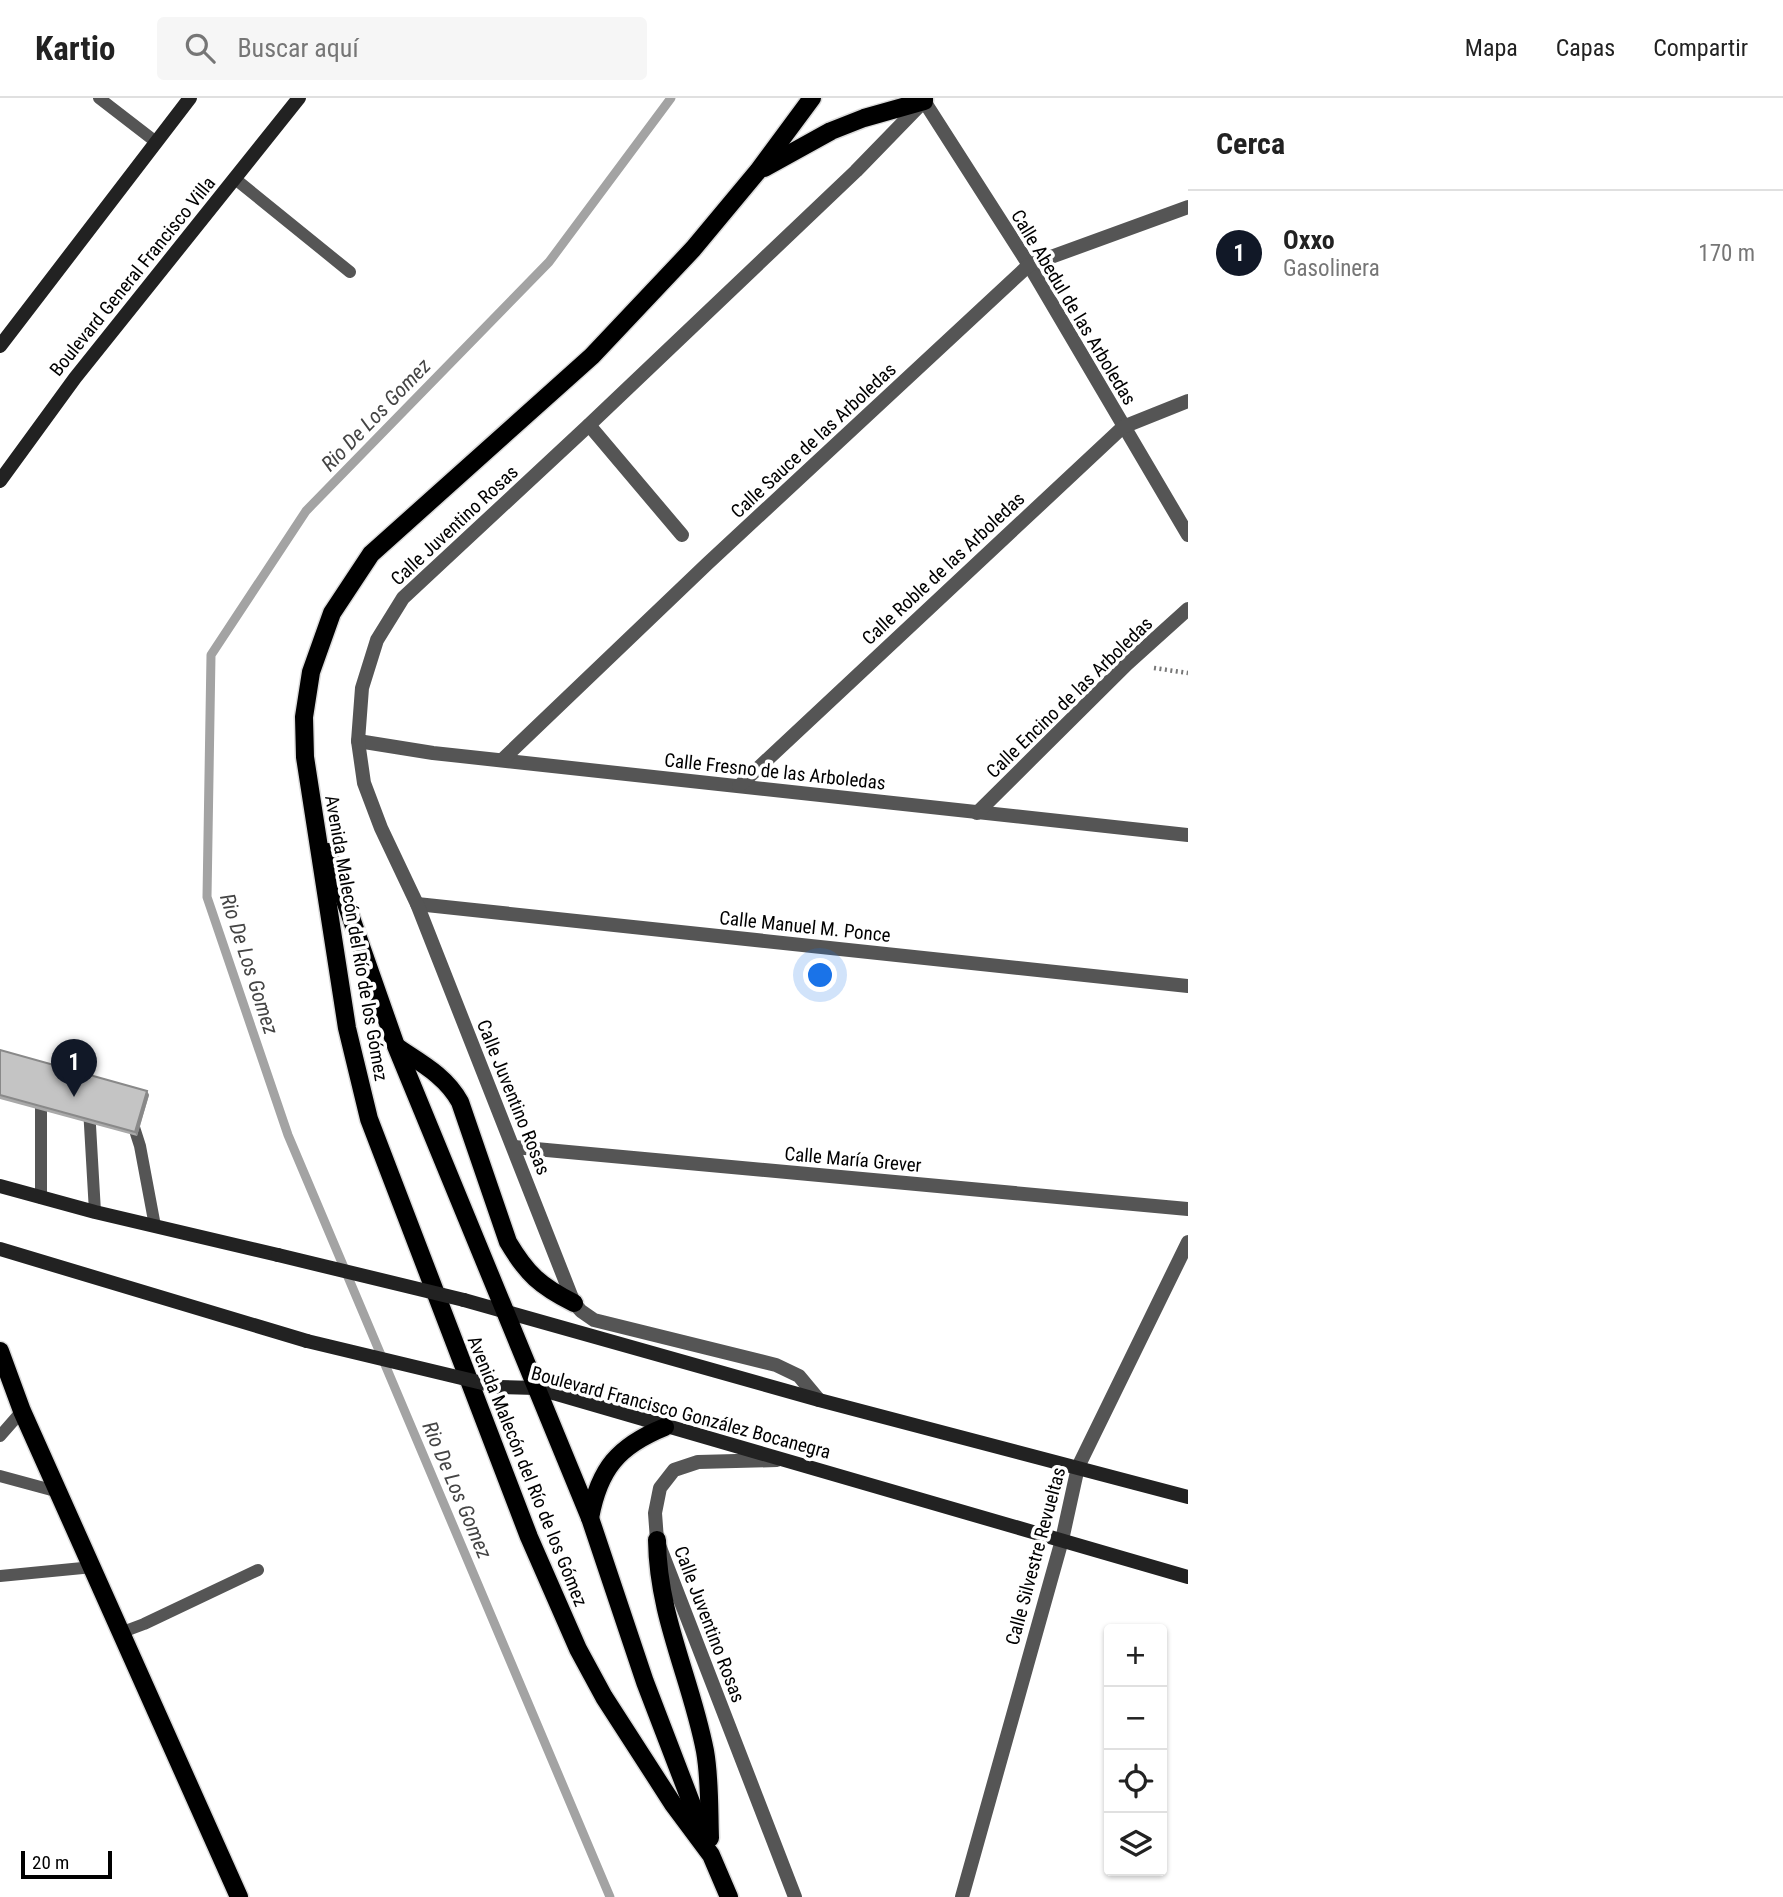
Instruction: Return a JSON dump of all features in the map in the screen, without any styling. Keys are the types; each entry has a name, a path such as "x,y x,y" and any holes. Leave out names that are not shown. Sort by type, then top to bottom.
{"main road":[{"path":"0,346 190,98"},
{"name":"Boulevard General Francisco Villa","path":"0,481 75,378 299,98"},
{"name":"Avenida Malecón del Río de los Gómez","path":"729,1897 711,1855 673,1804 604,1697 578,1649 529,1537 369,1119 347,1028 304,757 304,717 312,672 332,613 371,554 592,356 693,249 758,171 812,98"},
{"path":"758,171 831,131 926,99"},
{"path":"313,808 396,1046 590,1518 645,1682 711,1855"},
{"path":"396,1046 442,1077 453,1089 460,1102 508,1242 535,1280 574,1303"},
{"path":"0,1186 95,1212 464,1300 819,1399 1188,1497"},
{"name":"Boulevard Francisco González Bocanegra","path":"0,1249 307,1341 499,1387 536,1388 1188,1577"},
{"path":"0,1351 22,1411 239,1897"},
{"path":"590,1518 599,1482 613,1461 638,1440 665,1426"},
{"path":"657,1540 657,1567 665,1607 706,1754 711,1855"}],"street":[{"name":"Calle Abedul de las Arboledas","path":"926,99 1029,265 1188,535"},
{"name":"Calle Juventino Rosas","path":"574,1303 417,905 364,783 358,741 362,688 377,640 403,598 856,171 926,99"},
{"name":"Calle Sauce de las Arboledas","path":"502,761 707,564 1029,265 1188,207"},
{"name":"Calle Roble de las Arboledas","path":"739,786 1123,426 1188,401"},
{"path":"589,425 682,535"},
{"name":"Calle Encino de las Arboledas","path":"977,813 1127,664 1188,609"},
{"name":"Calle Fresno de las Arboledas","path":"358,741 502,761 1188,835"},
{"name":"Calle Manuel M. Ponce","path":"417,905 1188,986"},
{"name":"Calle María Grever","path":"514,1147 1188,1209"},
{"name":"Calle Silvestre Revueltas","path":"962,1897 1062,1540 1078,1467 1188,1242"},
{"path":"574,1303 594,1320 776,1365 799,1376 819,1399"},
{"name":"Calle Juventino Rosas","path":"786,1460 698,1461 674,1470 660,1488 655,1513 657,1540 795,1897"}],"lane":[{"path":"99,98 156,142"},
{"path":"234,178 350,272"},
{"path":"41,1198 42,1085"},
{"path":"94,1099 95,1212"},
{"path":"127,1107 140,1146 155,1226"},
{"path":"0,1436 22,1411"},
{"path":"0,1476 59,1492"},
{"path":"0,1576 93,1567"},
{"path":"120,1633 144,1625 258,1570"}],"building":[{"path":"0,1050 147,1091 135,1132 0,1095"}],"waterway":[{"name":"Rio De Los Gomez","path":"610,1897 288,1135 207,897 211,655 306,511 549,262 671,98"}],"place":[{"name":"Oxxo","path":"74,1097"}]}
